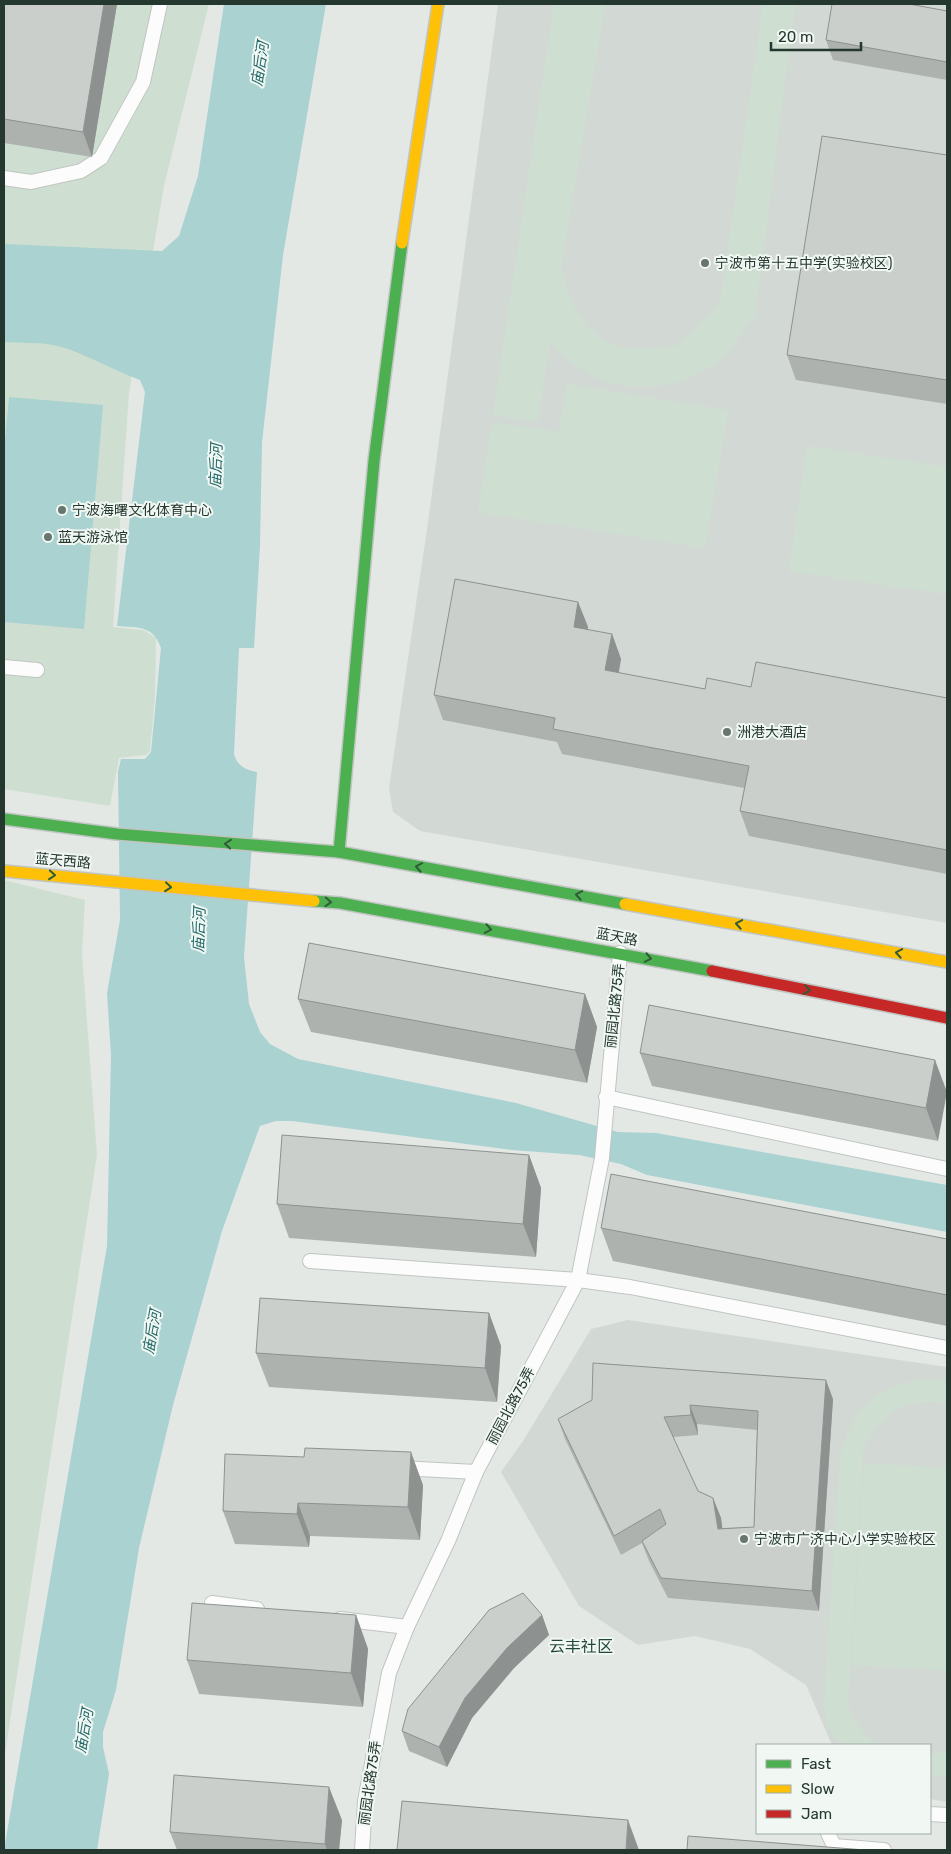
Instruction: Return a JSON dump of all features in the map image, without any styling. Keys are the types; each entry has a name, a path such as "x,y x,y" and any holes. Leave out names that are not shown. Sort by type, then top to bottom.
{"street":[{"path":"339,852 374,461 410,176 438,4"},
{"path":"4,820 117,834 339,852 947,962"},
{"name":"蓝天西路","path":"4,871 120,881 279,899"},
{"name":"蓝天路","path":"279,899 340,903 620,953 947,1018"}],"lane":[{"path":"4,178 31,182 82,171 101,158 143,82 160,4"},
{"path":"4,667 37,670"},
{"name":"丽园北路75弄","path":"362,1850 365,1801 389,1673 406,1627 448,1542 476,1472 578,1280 602,1158 608,1070 620,953"},
{"path":"606,1097 947,1169"},
{"path":"310,1261 578,1280 630,1287 947,1348"},
{"path":"388,1468 476,1472"},
{"path":"212,1603 270,1610"},
{"path":"329,1617 406,1627"},
{"path":"931,1814 947,1815"},
{"path":"828,1834 834,1846 884,1850"}],"shaded area":[{"name":"宁波市第十五中学(实验校区)","path":"498,4 947,4 947,923 420,831 393,812 389,788 428,522"},
{"name":"宁波市广济中心小学实验校区","path":"628,1320 947,1367 947,1802 931,1799 931,1744 832,1744 806,1685 750,1649 695,1636 638,1645 579,1606 501,1472 523,1441 591,1329"}],"green space":[{"name":"宁波海曙文化体育中心","path":"4,4 209,4 164,186 129,393 113,627 143,630 156,638 155,696 150,751 146,755 119,758 110,806 4,789"},
{"path":"554,4 605,4 561,267 567,291 577,312 588,328 605,341 625,348 653,349 680,345 720,305 763,4 795,4 755,315 733,346 717,362 688,379 671,384 636,387 602,380 577,366 550,341 538,422 493,415"},
{"path":"567,384 728,410 705,548 478,512 492,422 559,432"},
{"path":"807,446 947,467 947,594 789,571"},
{"path":"4,880 85,900 82,953 97,1155 4,1760"},
{"path":"923,1379 947,1380 947,1403 919,1402 896,1410 878,1425 863,1449 848,1706 860,1728 869,1738 878,1744 849,1744 836,1738 824,1709 840,1457 851,1427 859,1414 879,1395 906,1383"},
{"path":"864,1463 947,1468 947,1670 852,1665"},
{"path":"947,1751 947,1775 931,1777 931,1755"}],"water":[{"name":"庙后河","path":"224,4 326,4 283,255 262,442 260,545 254,648 239,648 234,754 237,762 242,767 257,772 244,957 249,1004 260,1032 270,1044 298,1059 516,1103 618,1132 656,1133 947,1185 947,1232 647,1175 621,1164 579,1155 512,1150 292,1121 276,1121 260,1126 222,1231 173,1405 139,1548 116,1690 103,1732 103,1747 109,1774 97,1850 4,1850 107,1246 111,1055 107,993 120,920 118,772 121,759 145,759 151,752 161,648 154,635 149,631 117,626 145,392 140,380 69,349 45,344 4,342 4,244 162,251 179,236 198,176"},
{"name":"蓝天游泳馆","path":"9,397 103,405 84,629 4,622 4,452"}],"building":[{"path":"4,4 104,4 83,132 4,119"},
{"path":"832,4 909,4 947,11 947,62 826,40"},
{"path":"822,136 947,155 947,380 787,355"},
{"name":"洲港大酒店","path":"455,579 578,602 574,627 612,634 605,670 705,689 707,678 751,687 756,662 947,698 947,850 740,811 749,766 553,729 555,718 434,695"},
{"path":"309,943 585,994 575,1050 298,999"},
{"path":"649,1005 935,1060 926,1108 640,1053"},
{"path":"282,1135 529,1155 523,1224 277,1204"},
{"path":"611,1174 947,1239 947,1295 601,1228"},
{"path":"260,1298 489,1313 485,1368 256,1353"},
{"path":"593,1363 826,1380 812,1591 661,1578 642,1541 666,1524 660,1509 614,1536 558,1419 592,1400","holes":["690,1405 758,1411 754,1527 718,1529 713,1498 698,1491 664,1417 691,1415"]},
{"path":"305,1448 411,1452 408,1507 298,1503 297,1514 223,1511 225,1454 304,1457"},
{"path":"523,1593 542,1615 507,1648 465,1698 439,1747 402,1731 408,1709 489,1610"},
{"path":"192,1603 356,1615 351,1673 187,1660"},
{"path":"174,1775 329,1787 325,1844 170,1832"},
{"path":"402,1801 628,1820 626,1850 397,1850"},
{"path":"688,1836 865,1850 687,1850"}],"traffic: fast":[{"path":"339,852 374,461 402,243"},
{"path":"4,819 117,834 339,852 625,904"},
{"path":"314,901 340,903 712,971"}],"traffic: slow":[{"path":"402,243 438,4"},
{"path":"4,871 314,901"},
{"path":"625,904 947,962"}],"traffic: jam":[{"path":"712,971 947,1018"}],"place":[{"name":"宁波市第十五中学(实验校区)","path":"705,263"},
{"name":"宁波海曙文化体育中心","path":"62,510"},
{"name":"蓝天游泳馆","path":"48,537"},
{"name":"洲港大酒店","path":"727,732"},
{"name":"宁波市广济中心小学实验校区","path":"744,1539"}],"district":[{"name":"云丰社区","path":"581,1646"}]}
